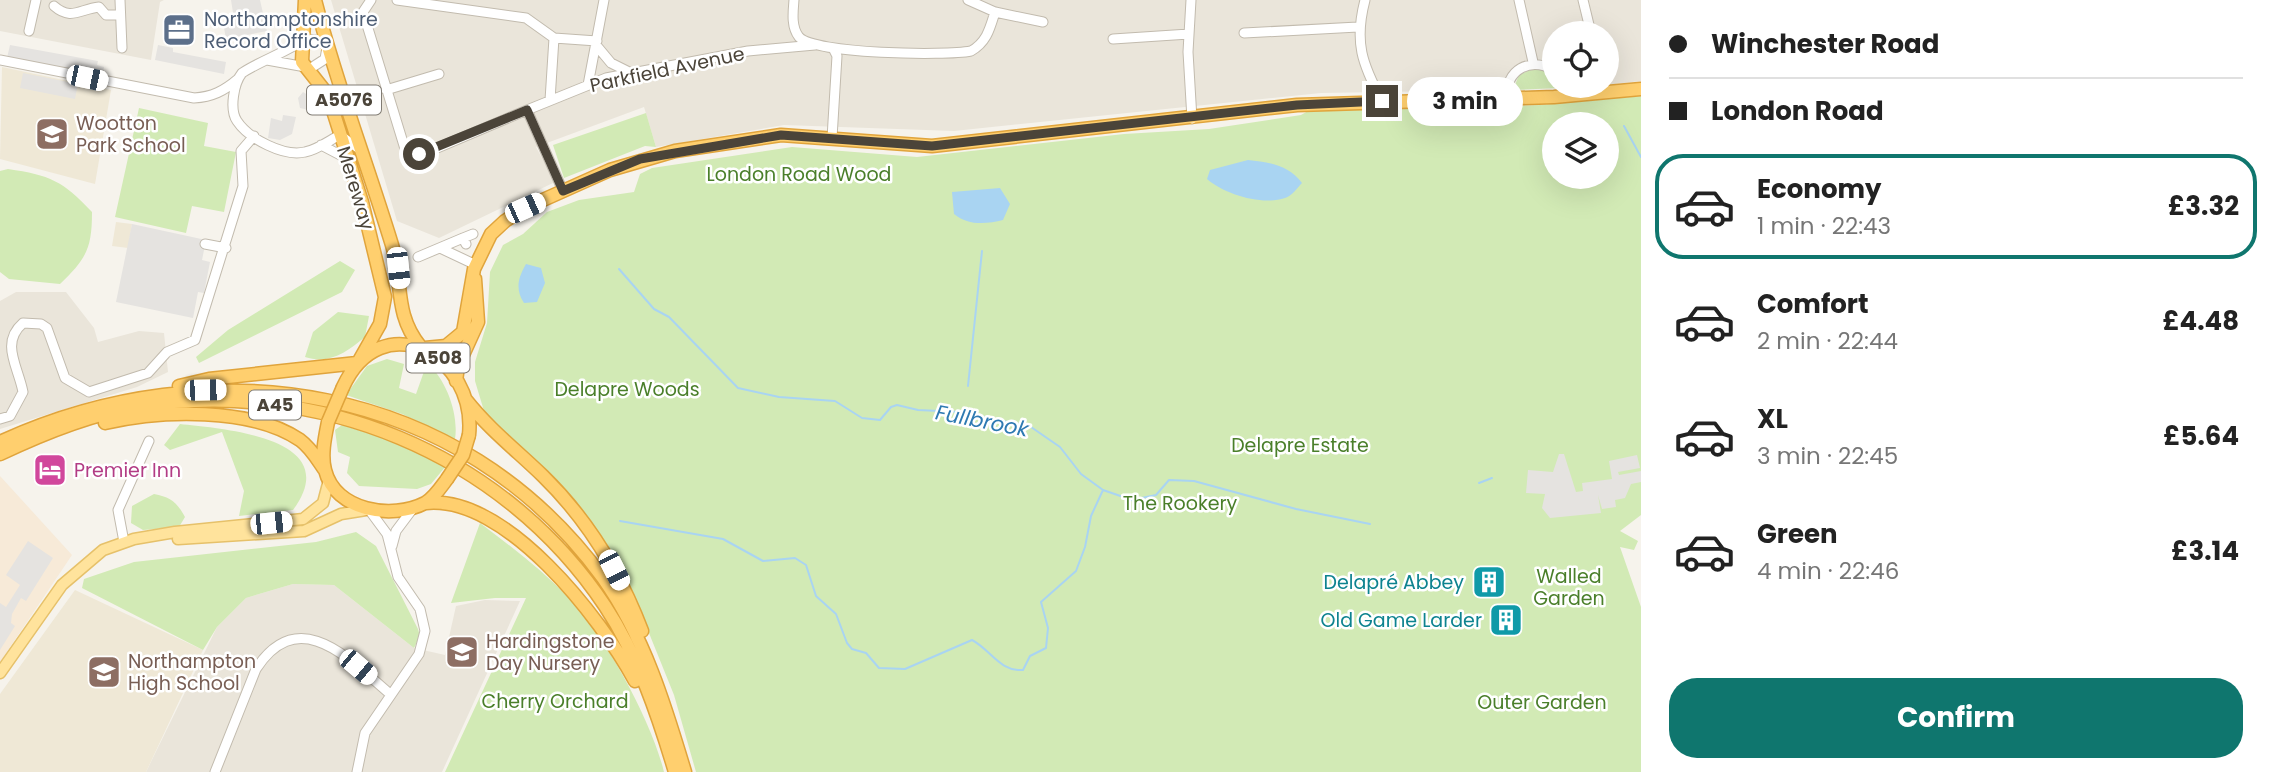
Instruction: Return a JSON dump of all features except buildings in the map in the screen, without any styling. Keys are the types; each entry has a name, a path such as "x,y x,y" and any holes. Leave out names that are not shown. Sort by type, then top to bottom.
{"highway":[{"name":"Mereway","path":"305,0 306,27 300,54 306,69 325,88 353,175 385,297 380,324 358,362"},
{"name":"Mereway","path":"315,0 327,47 392,246 403,320 423,347"},
{"name":"A508","path":"1619,90 1641,89"},
{"name":"A508","path":"358,362 387,347 446,345 463,332 475,267 491,234 505,221 563,191 640,159 781,135 932,146 1192,119 1297,105 1507,99 1542,94"},
{"name":"A508","path":"456,380 458,366 478,323 475,267"},
{"name":"A508","path":"420,504 447,479 463,455 469,435 466,400 456,380 437,356 423,347"},
{"path":"327,474 328,422 343,387 358,362"},
{"path":"131,398 209,379 358,362"},
{"name":"A45","path":"0,442 61,418 131,398 234,390 321,397 351,404 418,428 492,469 541,509 603,578 635,632 656,681 686,772"},
{"path":"466,400 486,426 565,500 614,570 658,673 676,726 686,772"},
{"name":"A45","path":"0,454 62,427 134,407 211,401 264,403 318,411 395,435 444,457 482,481 531,519 570,560 607,609 624,639 664,737 675,772"},
{"path":"0,462 58,436 136,417 195,414 257,423 286,432 311,450 342,495 368,511 445,501 477,514 532,552 570,586 622,659 664,737"}],"main road":[{"path":"0,673 71,576 92,556 139,538 303,519 323,503 327,474"},
{"path":"139,538 288,533 304,531 341,514 368,511"}],"street":[{"path":"29,31 36,0"},
{"path":"120,0 119,15 124,35 122,47"},
{"path":"371,0 363,8 363,12 386,90 439,74"},
{"path":"397,0 526,18 554,38 596,43 611,63 631,73"},
{"path":"588,85 604,0"},
{"path":"793,0 794,25 802,39 820,46"},
{"path":"968,0 995,12 1043,22"},
{"path":"1191,0 1189,34 1192,119"},
{"path":"1365,0 1358,27 1364,68 1382,101"},
{"path":"1519,0 1533,62"},
{"path":"1583,0 1588,21"},
{"path":"54,6 63,14 76,15 99,7 106,15 119,15"},
{"name":"Parkfield Avenue","path":"386,90 405,149 414,154 423,154 588,85 631,73 748,51 820,46 834,50 971,51 981,46 995,12"},
{"path":"783,48 794,25"},
{"path":"1244,33 1358,27"},
{"path":"1113,39 1189,34"},
{"path":"550,100 554,38"},
{"path":"0,60 194,98 208,97 226,89 257,63 301,41 315,39 327,47 320,64 306,69 267,60"},
{"path":"832,138 837,56 834,50"},
{"path":"1507,99 1508,81 1522,66 1533,62 1542,65"},
{"path":"238,79 234,113 237,121 254,136 290,152 306,152 340,135"},
{"path":"527,110 563,191"},
{"name":"Mereway","path":"340,135 359,149"},
{"path":"0,419 10,415 23,392 9,346 10,337 19,326 33,322 47,328 65,378 85,391 96,391 142,376 167,352 195,340 226,248 243,186 242,151 254,136"},
{"path":"321,145 342,156 353,175"},
{"path":"418,257 467,238"},
{"path":"205,244 226,248"},
{"path":"440,248 475,267"},
{"path":"124,542 118,510 149,440"},
{"path":"391,552 396,531 420,504"},
{"path":"357,772 365,733 419,654 425,631 423,617 398,577 387,534 368,511"},
{"path":"215,772 256,670 265,655 278,646 306,638 325,642 390,694"}],"shaded area":[{"path":"0,0 164,0 160,2 151,60 0,31"},
{"path":"231,0 260,0 267,31 226,39 223,22 234,19"},
{"path":"331,0 1641,0 1641,81 1619,84 1619,21 1542,21 1542,59 1522,62 1513,67 1502,90 1321,93 954,131 784,125 656,147 644,107 536,147 555,182 439,238 397,221"},
{"path":"10,45 98,61 97,65 104,67 102,77 7,58"},
{"path":"158,45 173,48 173,52 226,62 224,74 155,60"},
{"name":"Wootton Park School","path":"2,67 111,90 95,184 0,159"},
{"path":"23,73 78,84 75,99 20,88"},
{"path":"303,92 316,100 317,112 300,108 298,98"},
{"path":"283,115 296,117 292,134 280,140 268,138 271,118 282,121"},
{"path":"116,222 132,224 128,248 112,246"},
{"path":"132,224 206,240 202,260 210,262 204,293 198,292 193,318 116,302"},
{"path":"16,292 66,292 94,328 98,342 139,331 164,333 168,372 137,387 0,429 0,301"},
{"path":"1559,454 1564,454 1576,492 1583,491 1582,483 1612,479 1609,461 1637,455 1640,468 1618,472 1619,475 1641,471 1641,482 1631,484 1625,498 1615,500 1616,507 1602,509 1598,495 1601,513 1550,518 1542,508 1545,494 1526,493 1528,470 1553,472"},
{"path":"0,476 72,555 0,662"},
{"path":"28,541 53,558 26,601 21,598 12,614 11,623 15,626 0,650 0,603 6,607 20,585 6,575"},
{"path":"293,584 334,585 414,648 445,655 456,606 485,600 520,601 442,772 146,772 217,627 246,598"},
{"name":"Northampton High School","path":"75,590 203,650 146,772 0,772 0,694"}],"green space":[{"path":"1534,68 1542,70 1542,89 1513,90 1519,75"},
{"name":"Delapre Estate","path":"1641,96 1641,515 1620,531 1638,541 1634,550 1620,547 1641,607 1641,772 696,772 674,695 632,591 602,541 484,411 475,381 475,362 487,323 490,272 503,245 523,234 547,212 579,200 634,192 640,174 652,168 792,147 917,157 1124,134 1209,129 1301,115 1308,111 1541,105"},
{"path":"139,108 208,123 204,146 236,152 224,212 192,206 186,233 115,217"},
{"path":"646,113 656,147 645,146 564,178 553,145"},
{"path":"8,169 55,181 73,193 92,212 91,235 86,252 60,284 9,279 0,272 0,171"},
{"path":"340,261 355,270 342,292 199,363 196,357 228,330"},
{"path":"338,312 369,316 365,337 337,356 322,359 305,357 313,332"},
{"path":"387,359 404,364 399,388 416,394 427,363 434,370 450,398 455,419 455,439 402,414 346,395 367,366"},
{"path":"180,424 250,434 293,452 304,467 305,486 293,510 239,516 244,491 222,432 170,450 164,445"},
{"path":"342,425 403,444 446,466 431,484 417,489 359,486 347,473 350,457 338,452 335,430"},
{"path":"154,494 169,499 179,508 185,517 179,527 143,530 131,523 132,506"},
{"name":"Cherry Orchard","path":"480,523 549,579 584,615 626,681 649,729 664,772 445,772 526,598 451,603"},
{"path":"356,532 376,546 418,629 420,636 414,648 334,585 293,584 246,598 217,627 203,650 82,588 84,579 134,562 316,542"}],"water":[{"path":"1248,160 1285,168 1302,183 1288,197 1266,201 1233,194 1207,179 1210,170"},
{"path":"1000,188 1010,204 1003,220 978,223 965,221 954,214 952,192"},
{"path":"526,264 541,268 545,283 537,302 524,303 519,293 519,279"}],"waterway":[{"path":"1624,126 1641,157"},
{"path":"968,386 982,251"},
{"name":"Fullbrook","path":"619,269 654,309 669,317 738,388 779,397 835,401 862,418 880,420 891,407 897,405 918,410 961,412 1031,427 1060,447 1081,474 1103,490 1132,500 1156,495 1169,480 1194,481 1296,509 1370,524"},
{"path":"1479,483 1492,478"},
{"path":"620,521 723,539 763,561 795,558 806,565 816,596 836,614 847,643 852,649 866,653 879,668 905,669 972,640 1008,668 1023,670 1030,656 1046,648 1048,628 1041,602 1076,571 1085,547 1091,516 1103,490"}],"place":[{"name":"Northamptonshire Record Office","path":"179,30"},
{"name":"Wootton Park School","path":"52,134"},
{"name":"Premier Inn","path":"50,470"},
{"name":"Delapré Abbey","path":"1489,582"},
{"name":"Old Game Larder","path":"1506,620"},
{"name":"Hardingstone Day Nursery","path":"462,652"},
{"name":"Northampton High School","path":"104,672"}],"route":[{"path":"419,154 527,110 563,191 640,159 781,135 897,146 932,146 1192,119 1297,105 1382,101"}],"park label":[{"name":"London Road Wood","path":"799,174"},
{"name":"Delapre Woods","path":"627,389"},
{"name":"The Rookery","path":"1180,503"},
{"name":"Walled Garden","path":"1569,587"},
{"name":"Outer Garden","path":"1542,702"}]}
